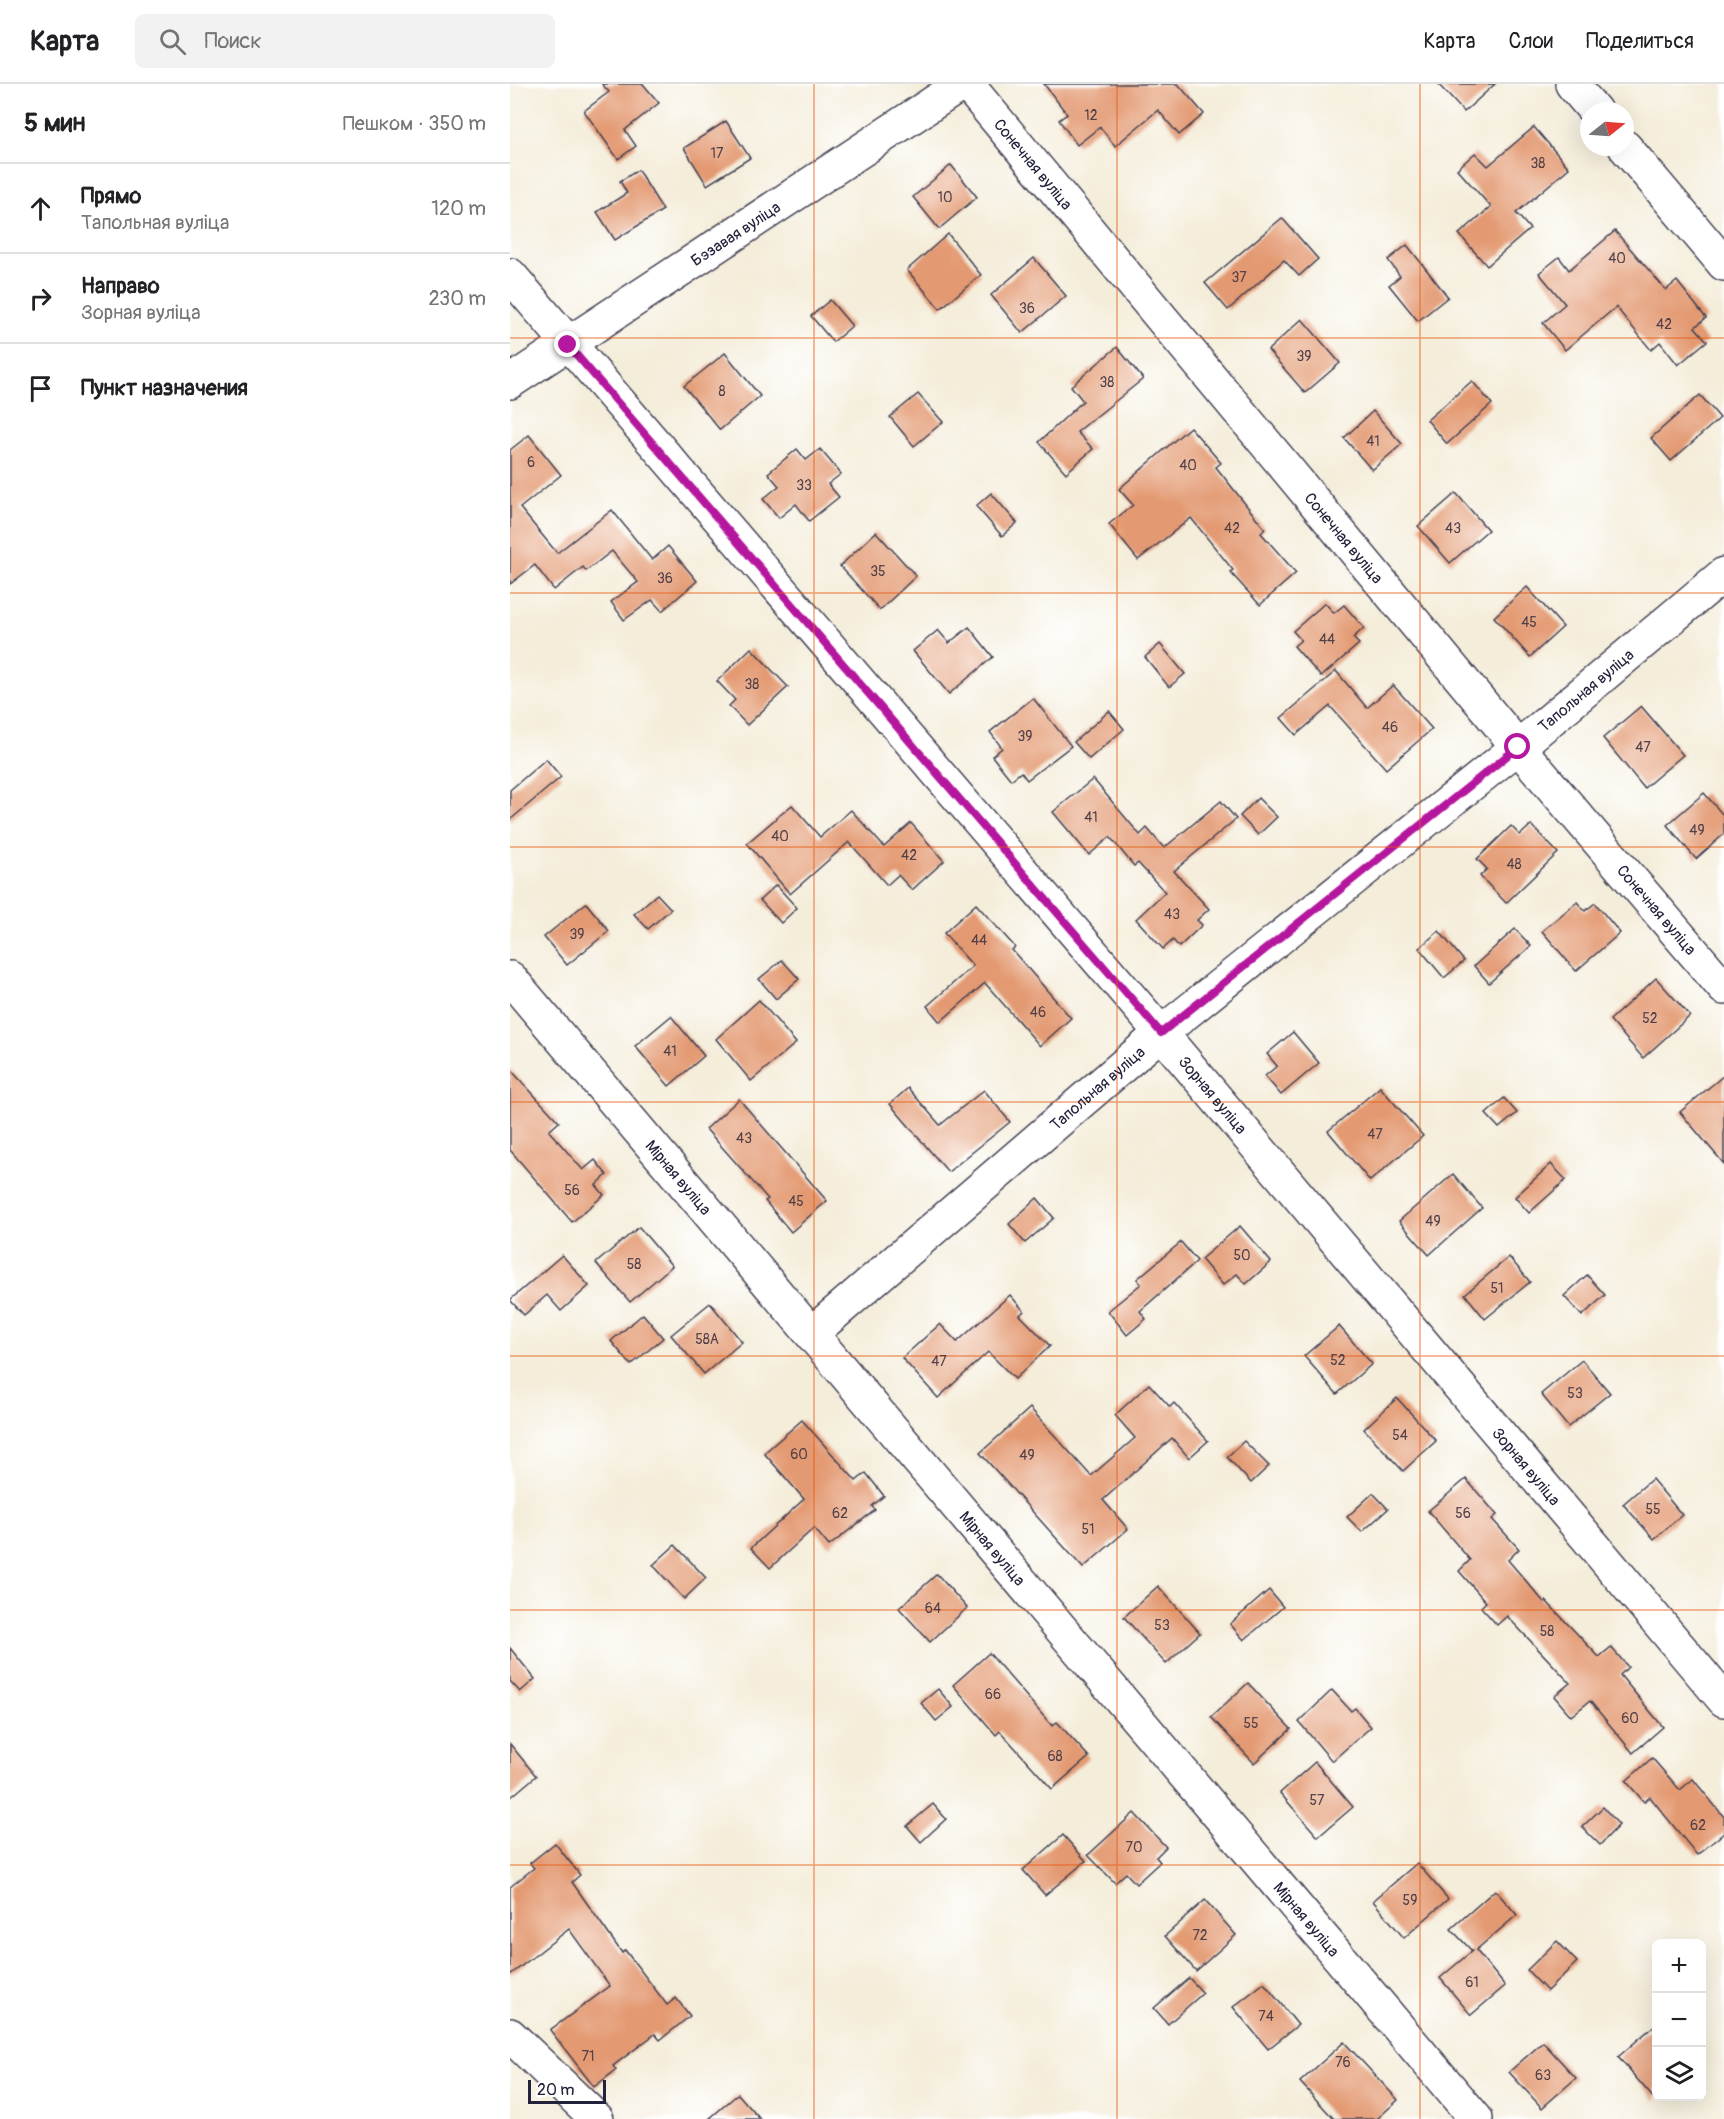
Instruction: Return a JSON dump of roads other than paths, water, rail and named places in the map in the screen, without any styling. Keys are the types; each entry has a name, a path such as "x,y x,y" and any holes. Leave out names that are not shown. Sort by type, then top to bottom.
{"street":[{"name":"Бэзавая вуліца","path":"510,382 964,84"},
{"name":"Сонечная вуліца","path":"964,84 1518,747 1724,988"},
{"path":"1572,84 1587,102"},
{"path":"1633,156 1724,264"},
{"name":"Зорная вуліца","path":"510,275 1161,1033 1724,1700"},
{"name":"Тапольная вуліца","path":"812,1333 1161,1033 1518,747 1724,574"},
{"name":"Мірная вуліца","path":"510,978 1476,2119"},
{"path":"510,2035 597,2119"}]}
